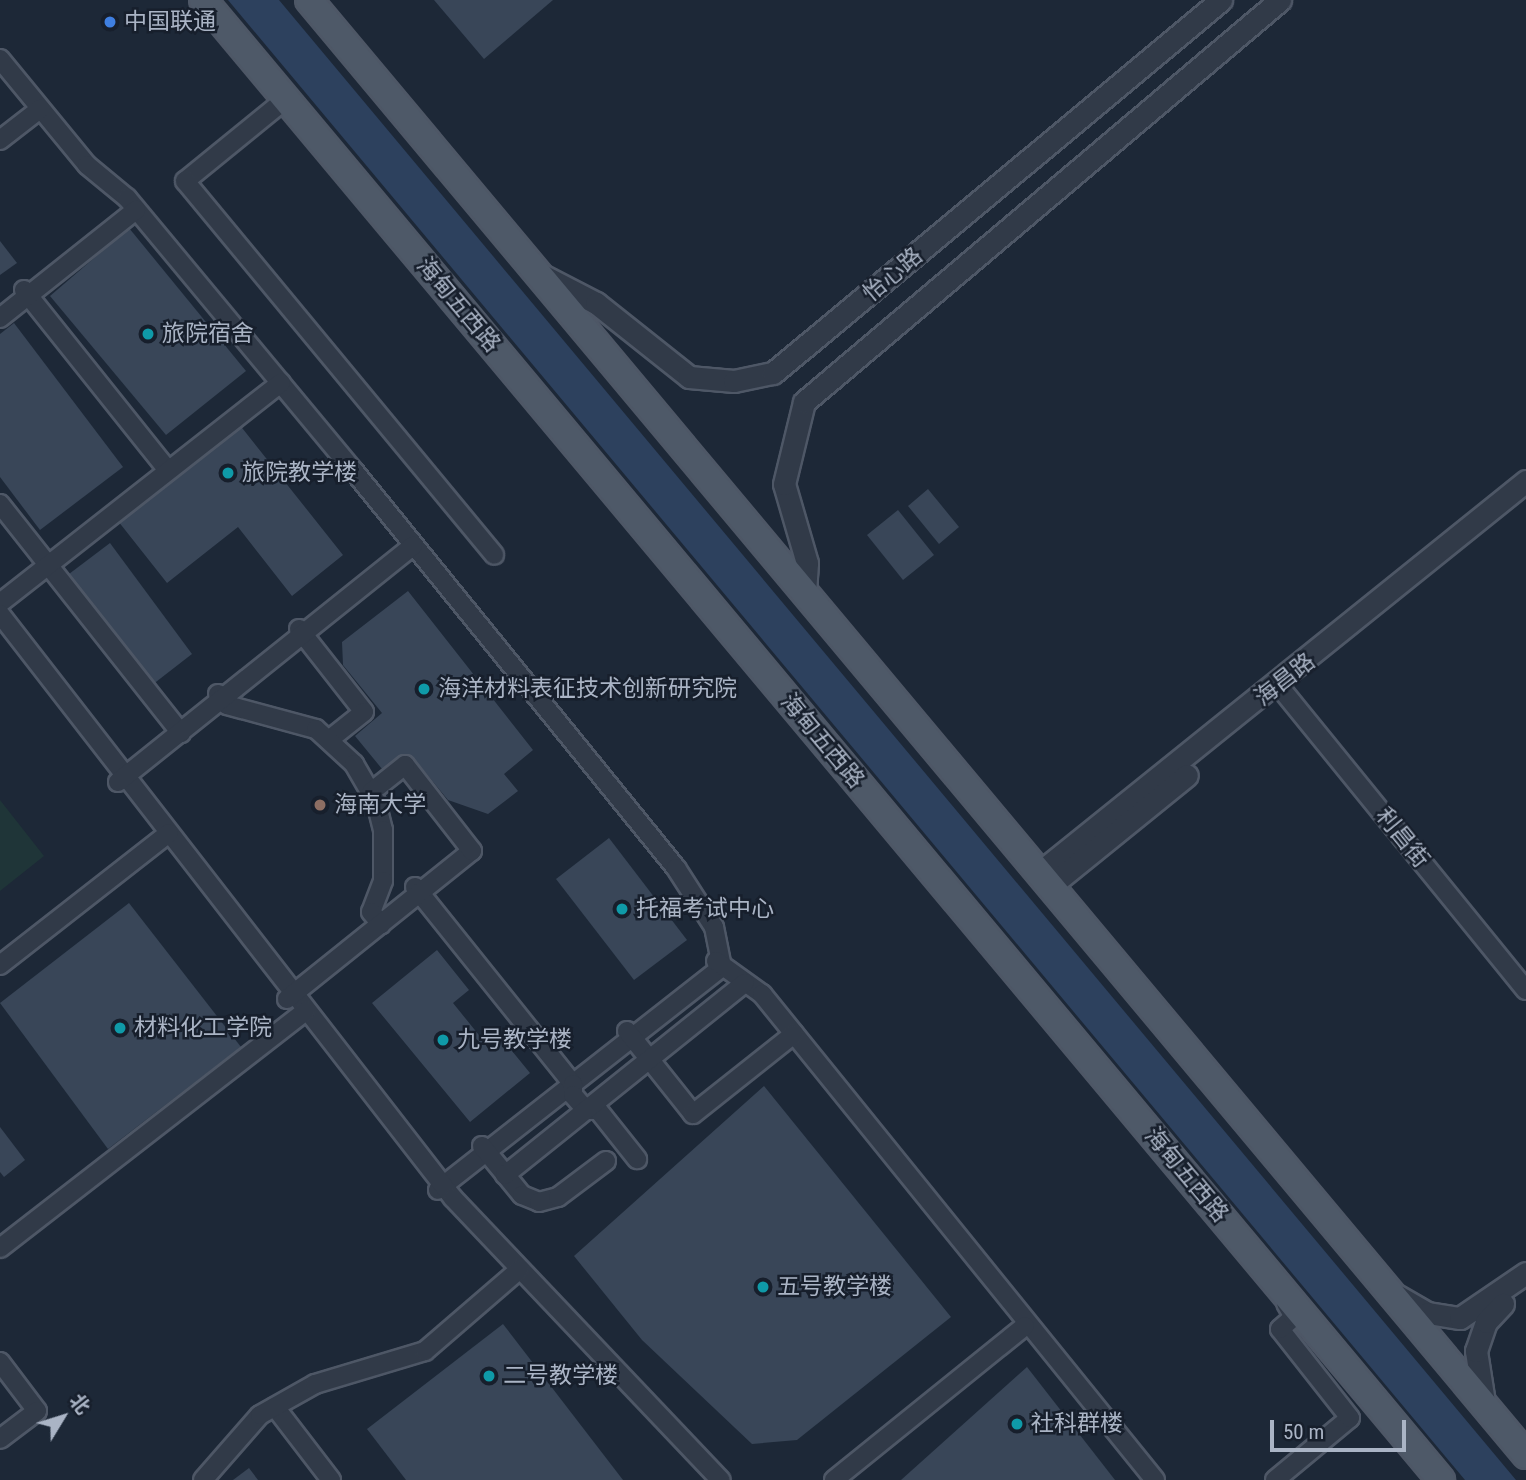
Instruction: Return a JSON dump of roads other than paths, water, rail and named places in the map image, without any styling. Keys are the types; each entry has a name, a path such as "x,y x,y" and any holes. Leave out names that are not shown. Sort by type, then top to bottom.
{"main road":[{"name":"海甸五西路","path":"203,0 1441,1480"},
{"path":"309,0 1526,1455"}],"street":[{"name":"怡心路","path":"536,272 596,303 689,377 734,382 774,373 1221,0"},
{"name":"怡心路","path":"805,592 807,563 784,484 804,402 1280,0"},
{"path":"0,59 35,107"},
{"path":"0,68 132,209 408,545 673,875 703,919 716,967 743,985 792,1037 1146,1480"},
{"path":"286,99 185,181 494,555"},
{"path":"0,130 35,107"},
{"path":"0,140 35,107"},
{"path":"0,318 24,295 132,209"},
{"path":"0,310 24,295"},
{"path":"24,295 163,469"},
{"path":"0,603 163,469 276,383"},
{"name":"海昌路","path":"1045,880 1282,691 1526,481"},
{"name":"海昌路","path":"1282,691 1363,634 1390,601 1526,492"},
{"path":"0,504 43,565"},
{"path":"0,517 43,565 176,732"},
{"path":"120,777 408,545"},
{"path":"0,596 43,565"},
{"path":"0,614 120,777"},
{"path":"0,631 120,777 438,1185 711,1480"},
{"path":"301,631 364,712 330,739"},
{"name":"利昌街","path":"1282,691 1526,990"},
{"path":"220,697 287,716 330,739 371,792 386,861 371,912 378,921"},
{"path":"288,993 420,888 468,845 405,765 371,792"},
{"path":"0,956 164,833"},
{"path":"0,965 164,833"},
{"path":"420,888 574,1079 586,1110"},
{"path":"438,1185 716,967"},
{"path":"505,1175 743,985"},
{"path":"0,1248 303,1014"},
{"path":"630,1034 693,1114 792,1037"},
{"path":"586,1110 598,1110 637,1159"},
{"path":"484,1149 522,1195 547,1202 606,1161"},
{"path":"203,1480 239,1433 275,1407 315,1384 425,1351 518,1272"},
{"path":"518,1272 721,1480"},
{"path":"1390,1291 1428,1314 1460,1318 1526,1273"},
{"path":"1270,1276 1294,1317 1280,1329 1350,1418 1275,1480"},
{"path":"1486,1407 1477,1379 1479,1341 1491,1314 1526,1285"},
{"path":"834,1480 1023,1328"},
{"path":"1023,1328 1155,1480"},
{"path":"0,1362 37,1411 0,1439"},
{"path":"275,1407 331,1480"}],"water":[{"path":"228,0 279,0 1516,1480 1465,1480"}],"place":[{"name":"中国联通","path":"110,22"},
{"name":"旅院宿舍","path":"148,334"},
{"name":"旅院教学楼","path":"228,473"},
{"name":"海洋材料表征技术创新研究院","path":"424,689"},
{"name":"海南大学","path":"320,805"},
{"name":"托福考试中心","path":"622,909"},
{"name":"材料化工学院","path":"120,1028"},
{"name":"九号教学楼","path":"443,1040"},
{"name":"五号教学楼","path":"763,1287"},
{"name":"二号教学楼","path":"489,1376"},
{"name":"社科群楼","path":"1017,1424"}]}
